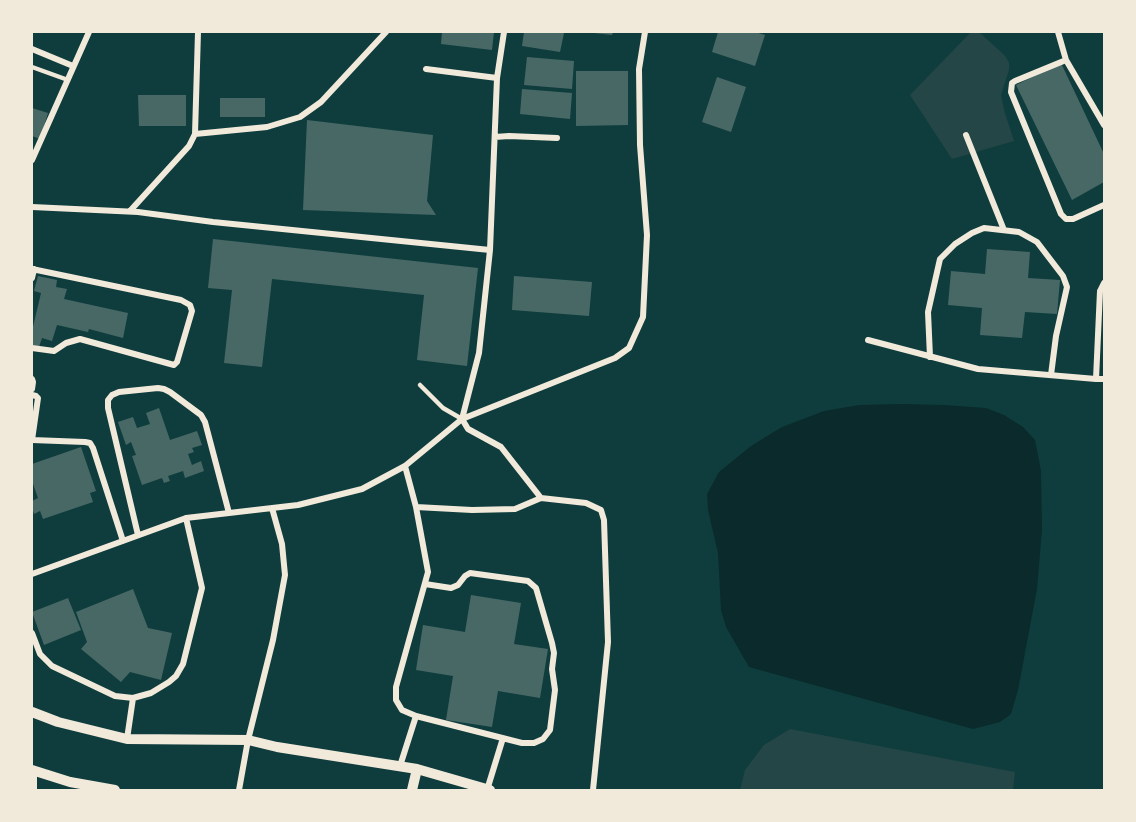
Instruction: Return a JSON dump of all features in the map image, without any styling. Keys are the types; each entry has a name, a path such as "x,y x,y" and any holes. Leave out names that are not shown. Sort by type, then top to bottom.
{"street":[{"path":"32,160 89,32"},
{"path":"130,211 189,146 195,134 198,32"},
{"path":"195,134 267,127 300,117 321,102 386,32"},
{"path":"504,32 497,78 490,250 479,353 462,419 468,429 501,447 541,498"},
{"path":"32,574 186,518 298,506 362,489 405,466 462,419 615,358 629,348 643,317 647,235 640,145 639,69 645,32"},
{"path":"1058,32 1066,60 1104,125"},
{"path":"32,49 73,66"},
{"path":"1066,60 1015,81 1012,83 1011,92 1061,214 1066,219 1073,219 1104,205"},
{"path":"426,69 497,78"},
{"path":"966,135 1004,230"},
{"path":"495,137 557,138"},
{"path":"32,207 130,211 213,222 490,250"},
{"path":"930,357 928,312 940,259 955,244 984,228 1019,232 1037,242 1063,276 1067,287 1056,336 1051,375"},
{"path":"32,278 33,269 180,300 190,305 192,311 177,362 174,365 80,339 66,343 54,351 32,348"},
{"path":"1096,379 1100,291 1104,283"},
{"path":"868,340 978,369 1104,379"},
{"path":"32,379 32,389"},
{"path":"138,535 108,408 108,400 119,392 164,389 201,415 205,422 229,513"},
{"path":"32,394 38,398 32,440 90,443 123,541"},
{"path":"405,466 416,507 428,572 396,687 396,700 402,710 416,716 522,743 534,743 543,739 550,730 555,690 552,669 554,653 536,588 528,581 470,573 458,585 451,588 425,584"},
{"path":"416,507 472,510 515,509 541,498 586,503 601,510 604,520 608,642 593,790"},
{"path":"239,790 248,740 273,640 285,574 282,544 272,508"},
{"path":"32,633 40,654 52,666 115,696 133,698 151,693 169,682 177,676 183,664 202,588 186,518"},
{"path":"127,739 133,698"},
{"path":"32,712 58,722 127,739 248,740 277,747 417,769 489,790 503,738"},
{"path":"400,766 416,716"},
{"path":"412,790 417,769"},
{"path":"34,790 33,771 70,782 115,790"}],"lane":[{"path":"32,67 68,80"},
{"path":"420,385 442,408 462,419"}],"shaded area":[{"path":"971,32 979,32 1006,57 1009,63 1001,95 1014,141 952,159 910,95"},
{"path":"901,404 986,408 1004,415 1023,427 1035,440 1041,471 1042,530 1037,589 1018,690 1011,714 1000,722 973,729 749,667 726,627 721,610 718,553 708,510 707,494 719,472 751,446 782,427 824,411 859,405"},
{"path":"790,729 1015,772 1013,790 740,790 745,770 764,745"}],"building":[{"path":"442,32 494,32 492,50 441,44"},
{"path":"524,32 564,33 560,52 522,46"},
{"path":"594,32 613,32 612,35"},
{"path":"718,32 755,32 765,35 755,66 712,52"},
{"path":"527,57 574,61 572,89 524,85"},
{"path":"1061,63 1104,154 1104,182 1072,200 1016,85"},
{"path":"576,71 628,71 628,125 576,126"},
{"path":"717,77 746,87 731,132 702,122"},
{"path":"522,89 572,93 570,119 520,114"},
{"path":"138,95 186,95 186,126 139,126"},
{"path":"220,98 265,98 265,117 220,117"},
{"path":"32,108 48,113 40,139 32,136"},
{"path":"307,120 433,135 427,201 436,215 303,210"},
{"path":"213,239 478,268 467,366 417,360 424,295 272,279 262,367 224,363 232,290 208,288"},
{"path":"987,249 1030,252 1028,278 1060,280 1057,314 1025,312 1022,338 980,335 982,308 948,305 951,271 985,274"},
{"path":"38,276 57,280 56,287 67,289 64,299 128,313 123,338 89,329 88,332 57,325 52,341 42,338 39,347 32,345 32,331 41,293 34,291"},
{"path":"514,276 592,282 589,316 512,310"},
{"path":"159,408 170,440 197,431 202,445 192,448 194,452 188,454 192,465 201,461 204,471 185,478 183,471 168,476 170,481 164,483 162,478 142,485 132,456 136,455 131,442 126,445 118,422 133,417 137,428 150,424 146,413"},
{"path":"81,447 96,491 90,493 93,502 43,519 40,511 34,514 32,501 38,498 32,481 32,464"},
{"path":"133,589 148,628 172,633 161,680 130,672 121,682 81,649 87,642 76,612"},
{"path":"471,595 521,603 514,644 548,649 540,698 498,691 492,727 446,720 453,676 416,670 423,625 465,632"},
{"path":"68,598 81,630 44,645 32,612"}]}
